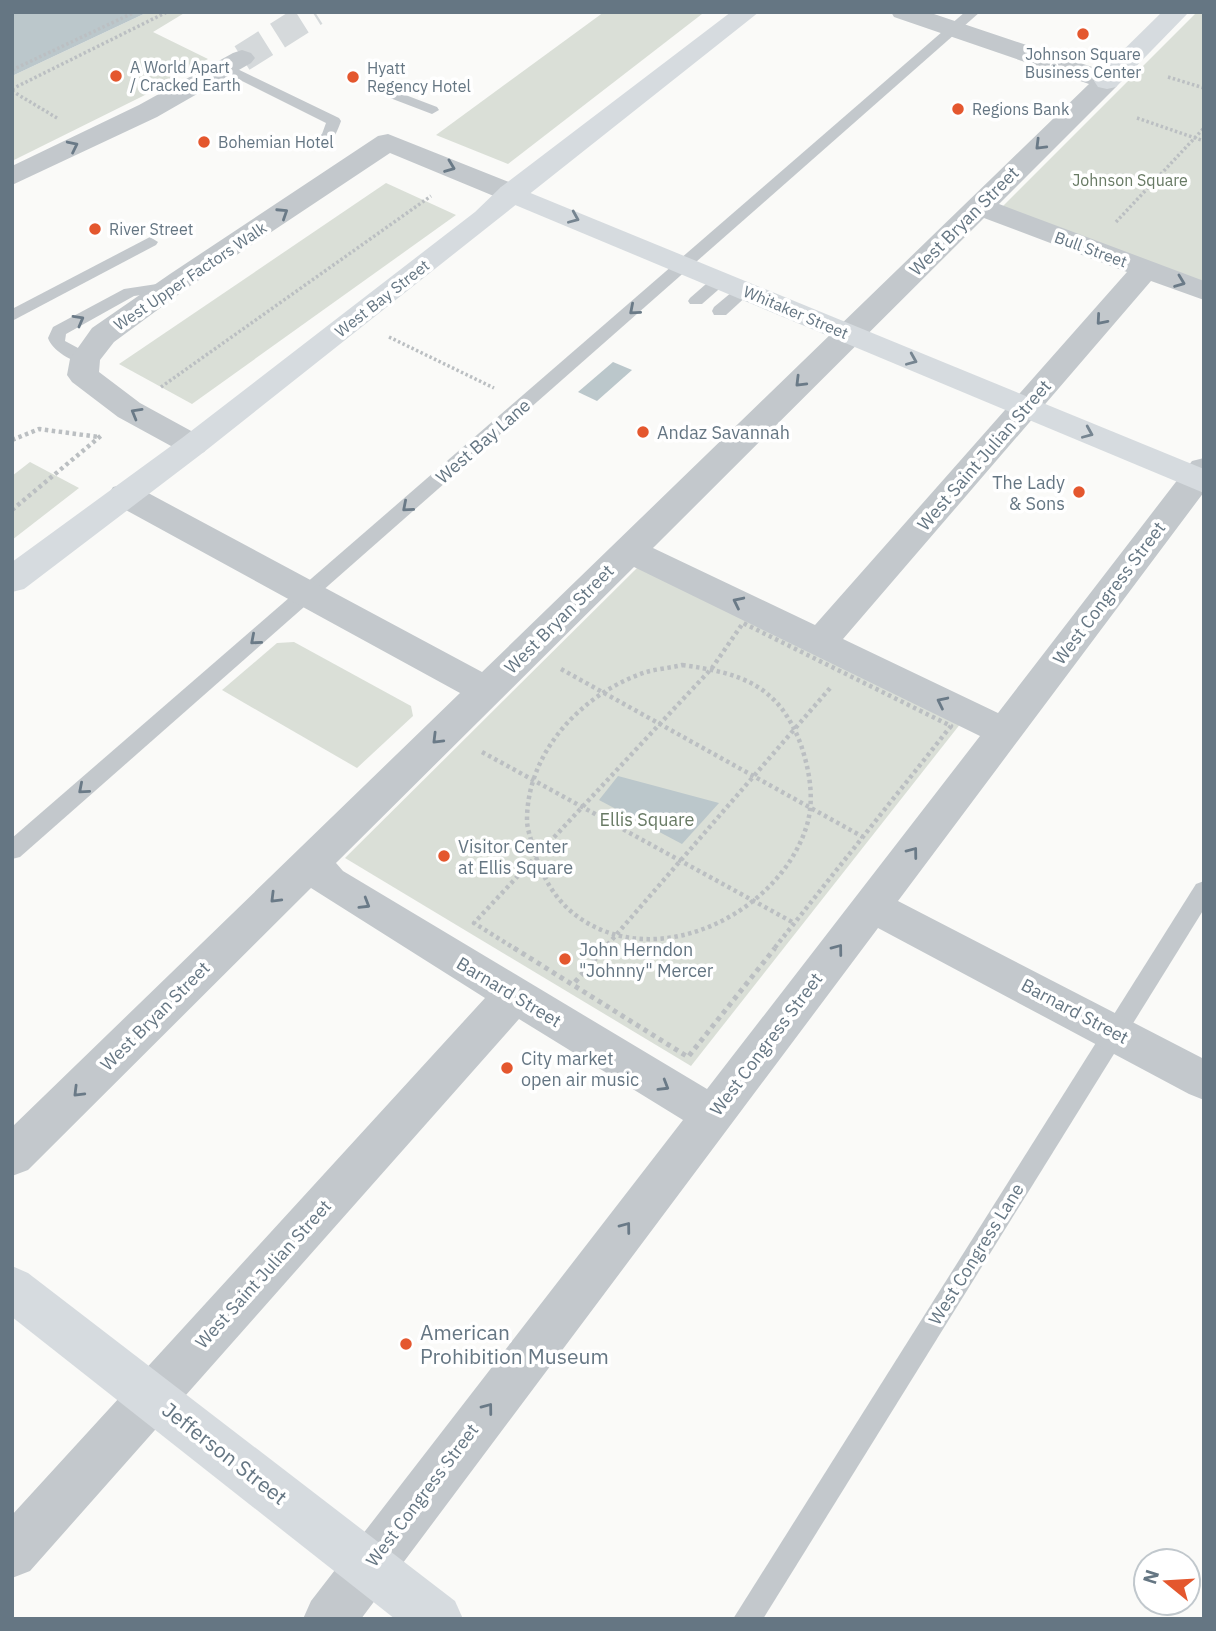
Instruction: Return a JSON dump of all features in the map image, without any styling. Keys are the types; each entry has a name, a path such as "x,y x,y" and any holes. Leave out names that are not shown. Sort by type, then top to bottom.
{"main road":[{"name":"West Bay Street","path":"12,580 193,444 485,218 511,193 747,12"},
{"path":"1107,81 1177,12"},
{"name":"Whitaker Street","path":"511,193 1025,407 1201,477"},
{"name":"Jefferson Street","path":"12,1288 437,1619"}],"street":[{"path":"903,12 1107,81"},
{"path":"12,177 235,63"},
{"name":"West Bryan Street","path":"12,1156 1107,81"},
{"name":"Whitaker Street","path":"388,142 511,193"},
{"name":"West Upper Factors Walk","path":"193,444 129,410 83,375 85,359 103,335 170,287 388,142"},
{"name":"Bull Street","path":"979,206 1204,290"},
{"name":"West Saint Julian Street","path":"821,641 1146,269"},
{"name":"West Congress Street","path":"328,1619 871,905 1201,477"},
{"path":"125,495 486,691"},
{"path":"629,550 1004,732"},
{"name":"Barnard Street","path":"312,862 329,882 712,1115"},
{"name":"Barnard Street","path":"871,905 1204,1081"},
{"name":"West Saint Julian Street","path":"12,1553 514,995"}],"lane":[{"name":"West Bay Lane","path":"12,850 973,12"},
{"path":"235,63 334,121 328,136 315,145"},
{"path":"395,95 432,110"},
{"path":"12,316 150,242"},
{"path":"696,301 732,285"},
{"path":"720,311 732,285"},
{"name":"West Congress Lane","path":"747,1619 1204,890"}],"path":[{"path":"12,70 135,12"},
{"path":"12,90 167,12"},
{"path":"1168,77 1204,88"},
{"path":"12,90 90,138"},
{"path":"1137,118 1204,141"},
{"path":"1110,228 1204,128"},
{"path":"129,410 433,195"},
{"path":"384,334 526,404"},
{"path":"12,440 39,429 100,437 12,510"},
{"path":"743,623 844,673 951,726 688,1057 474,923 712,668 743,623"},
{"path":"551,663 657,726 755,775 863,837"},
{"path":"682,665 712,668 737,675 766,689 779,701 795,729 809,768 811,807 801,842 779,876 755,899 704,930 675,939 640,940 615,936 573,915 548,888 527,821 532,778 547,747 564,723 601,693 642,673 682,665"},
{"path":"572,985 844,673"},
{"path":"479,750 755,899 794,923"}],"green space":[{"path":"148,12 186,12 153,32 208,59 143,96 12,161 12,76"},
{"path":"604,12 702,14 508,164 436,135"},
{"name":"Johnson Square","path":"1197,12 1204,12 1204,284 1001,208"},
{"path":"386,183 456,215 192,404 119,364"},
{"path":"30,462 79,488 12,540 12,476"},
{"name":"Ellis Square","path":"639,566 961,723 691,1066 345,858"},
{"path":"294,642 411,706 413,716 357,768 222,690 277,643"}],"shaded area":[{"path":"12,12 148,12 12,76"},
{"path":"613,362 632,370 597,401 578,392"},
{"path":"618,776 719,803 682,844 599,800"}],"tunnel":[{"path":"242,58 315,12"}],"place":[{"name":"Johnson Square Business Center","path":"1083,34"},
{"name":"A World Apart / Cracked Earth","path":"116,76"},
{"name":"Hyatt Regency Hotel","path":"353,77"},
{"name":"Regions Bank","path":"958,109"},
{"name":"Bohemian Hotel","path":"204,142"},
{"name":"River Street","path":"95,229"},
{"name":"Andaz Savannah","path":"643,432"},
{"name":"The Lady & Sons","path":"1079,492"},
{"name":"Visitor Center at Ellis Square","path":"444,856"},
{"name":"John Herndon \"Johnny\" Mercer","path":"565,959"},
{"name":"City market open air music","path":"507,1068"},
{"name":"American Prohibition Museum","path":"406,1344"}]}
